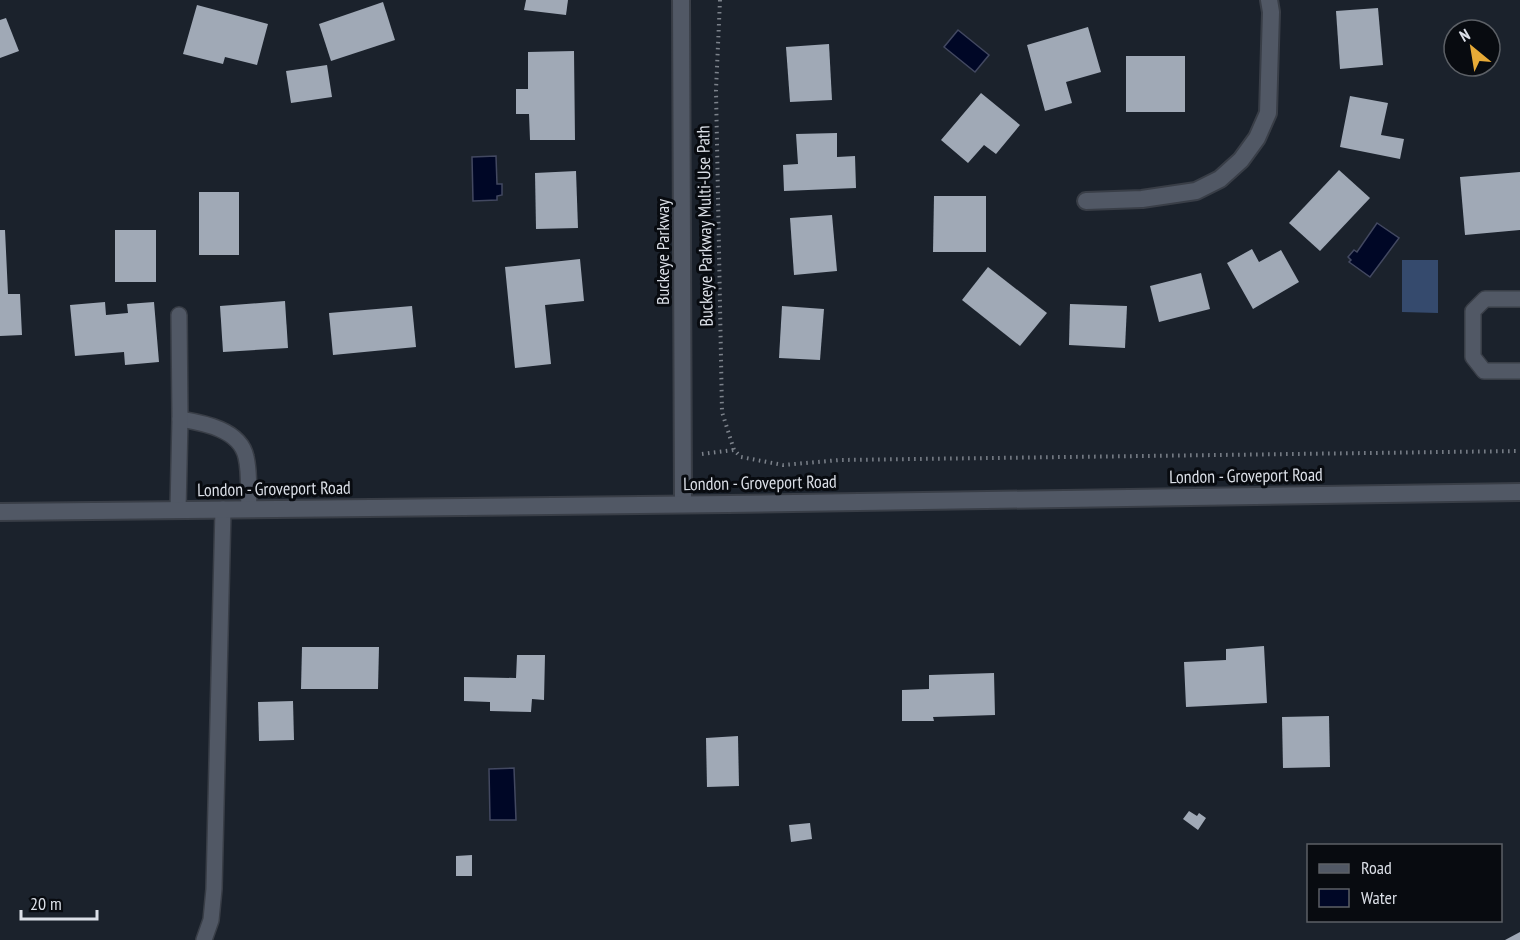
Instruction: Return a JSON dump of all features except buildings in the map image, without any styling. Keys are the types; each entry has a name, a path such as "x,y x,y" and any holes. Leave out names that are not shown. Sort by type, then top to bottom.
{"main road":[{"name":"Buckeye Parkway","path":"681,0 683,504"},
{"path":"1086,201 1142,199 1196,191 1220,179 1241,160 1257,138 1268,113 1271,12 1269,0"},
{"name":"London - Groveport Road","path":"0,512 1520,492"}],"lane":[{"path":"1520,299 1485,299 1473,311 1473,357 1484,371 1520,371"},
{"path":"178,510 179,315"},
{"path":"180,419 209,425 229,434 239,442 247,458 249,509"},
{"path":"204,940 211,920 214,889 223,509"}],"path":[{"name":"Buckeye Parkway Multi-Use Path","path":"720,0 716,90 722,412 734,450"},
{"path":"683,457 734,450 741,457 783,465 840,460 1520,451"}],"shaded area":[{"path":"1402,260 1438,260 1438,313 1402,312"}],"water":[{"path":"958,30 989,55 975,72 944,47"},
{"path":"496,156 497,184 502,184 502,195 497,196 497,200 473,201 472,157"},
{"path":"1377,223 1399,238 1370,277 1349,262 1351,260 1348,257 1354,250 1357,252"},
{"path":"514,768 516,820 490,820 489,769"}]}
